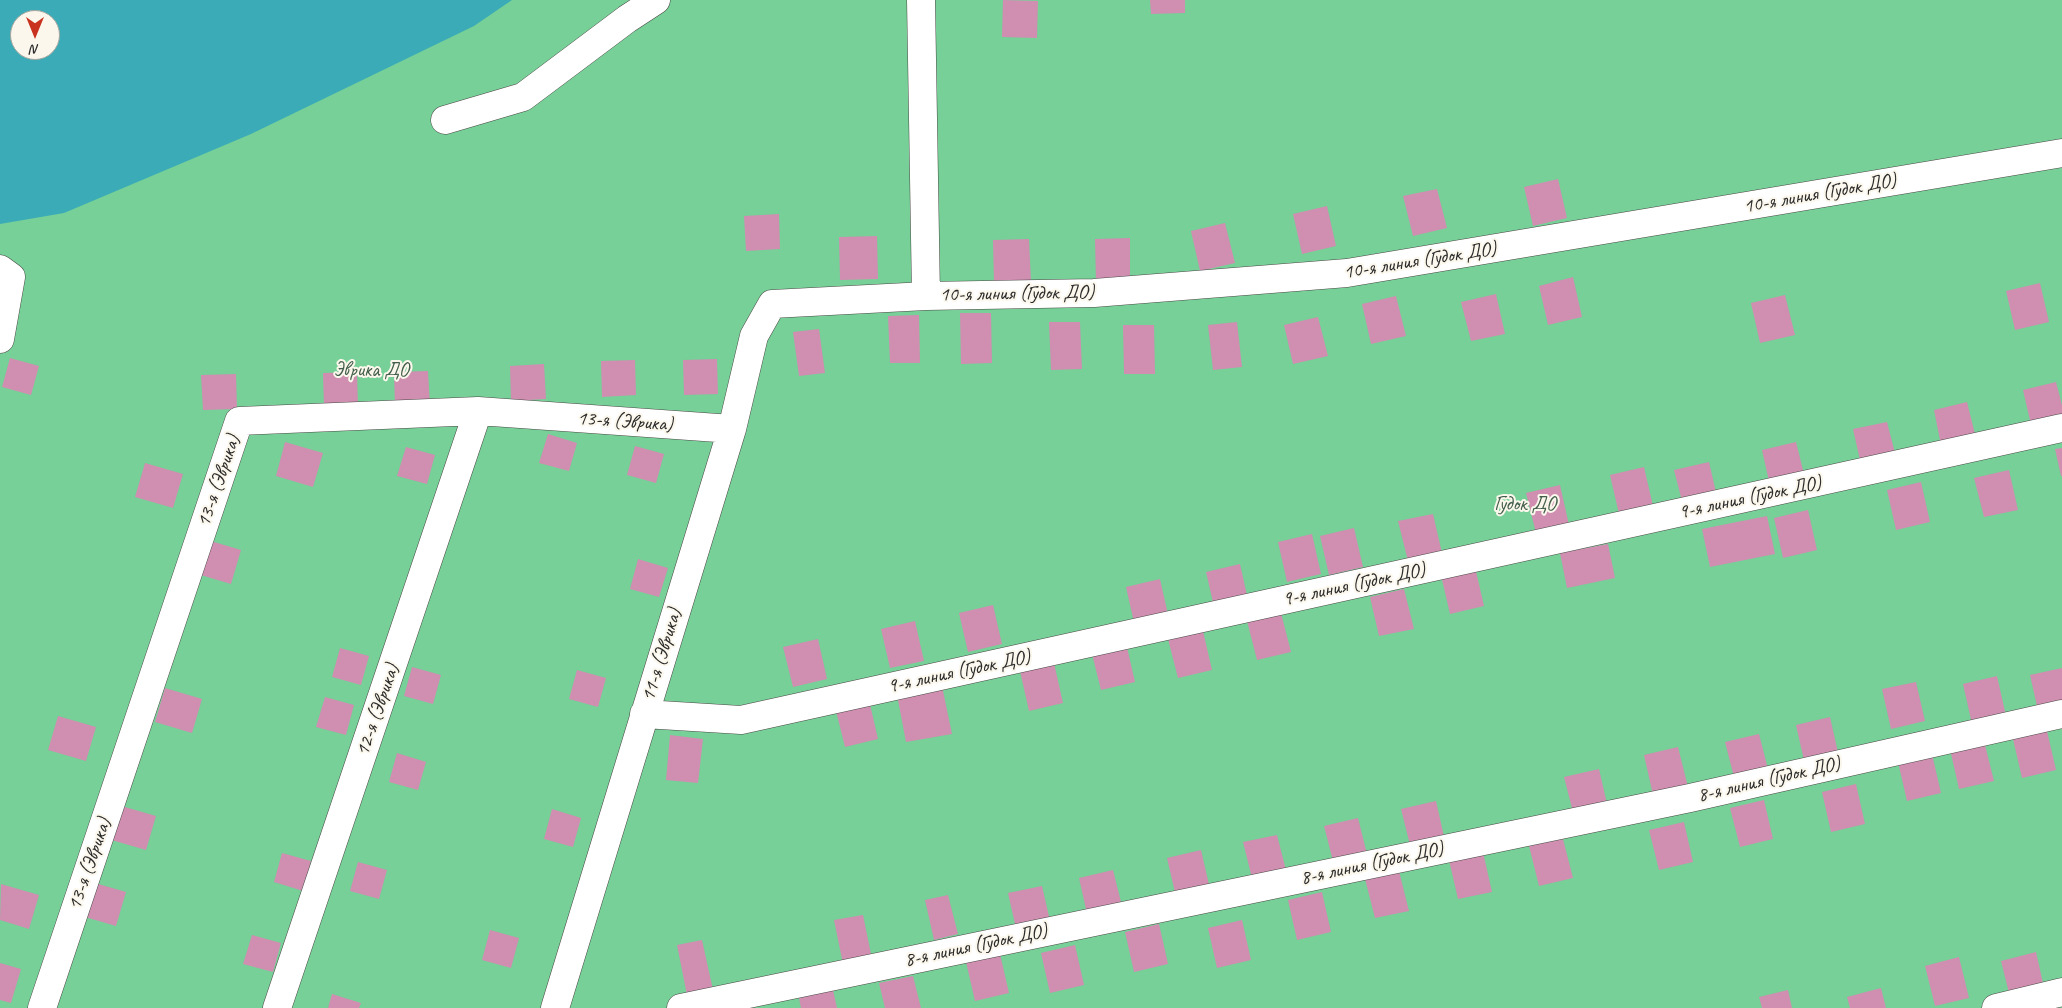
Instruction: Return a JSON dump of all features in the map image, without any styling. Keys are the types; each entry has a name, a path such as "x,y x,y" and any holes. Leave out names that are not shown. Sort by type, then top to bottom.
{"lane":[{"path":"445,120 523,98 627,19 656,0"},
{"path":"920,0 926,296"},
{"name":"10-я линия (Гудок ДО)","path":"772,304 926,296 1094,293 1346,274 2062,153"},
{"path":"0,269 11,277 0,339"},
{"name":"11-я (Эврика)","path":"555,1008 732,429 754,336 772,304"},
{"name":"13-я (Эврика)","path":"42,1008 239,421 478,412 732,429"},
{"name":"12-я (Эврика)","path":"277,1008 478,412"},
{"name":"9-я линия (Гудок ДО)","path":"644,714 741,720 2062,428"},
{"name":"8-я линия (Гудок ДО)","path":"681,1008 1690,798 2062,714"},
{"path":"1996,1008 2062,992"}],"green space":[{"name":"Гудок ДО","path":"0,0 2062,0 2062,1008 0,1008"}],"water":[{"path":"0,0 512,0 474,26 251,134 64,213 0,224"}],"building":[{"path":"1003,0 1038,1 1037,38 1002,37"},
{"path":"1150,0 1185,0 1185,13 1151,14"},
{"path":"1558,179 1567,218 1533,226 1524,187"},
{"path":"1437,189 1447,228 1413,236 1403,196"},
{"path":"1327,206 1336,246 1302,254 1293,214"},
{"path":"779,214 780,249 746,251 744,216"},
{"path":"1225,223 1235,263 1200,271 1191,231"},
{"path":"877,236 878,279 840,280 839,237"},
{"path":"1130,238 1130,283 1096,283 1095,239"},
{"path":"1029,239 1031,282 994,283 993,240"},
{"path":"1573,277 1582,317 1548,325 1539,286"},
{"path":"2040,283 2049,322 2015,330 2006,291"},
{"path":"1496,294 1505,334 1471,341 1461,302"},
{"path":"1785,295 1795,335 1760,343 1751,303"},
{"path":"1396,296 1406,336 1371,344 1362,304"},
{"path":"960,313 991,313 992,363 961,364"},
{"path":"919,315 920,363 890,363 888,316"},
{"path":"1318,317 1328,356 1293,364 1284,325"},
{"path":"1049,322 1080,322 1082,369 1051,370"},
{"path":"1237,322 1242,367 1213,370 1208,325"},
{"path":"1123,325 1154,325 1155,374 1124,374"},
{"path":"819,329 825,373 799,376 793,332"},
{"path":"10,358 39,366 31,395 2,387"},
{"path":"717,359 718,394 684,395 683,360"},
{"path":"635,360 636,395 602,397 601,361"},
{"path":"544,364 546,399 511,401 510,366"},
{"path":"428,371 430,406 395,407 394,372"},
{"path":"357,372 358,407 324,408 323,373"},
{"path":"236,374 237,409 203,410 201,375"},
{"path":"2056,382 2062,405 2062,422 2032,429 2023,390"},
{"path":"1967,402 1977,442 1942,450 1934,410"},
{"path":"1887,422 1897,461 1862,469 1853,429"},
{"path":"548,434 577,443 569,471 539,463"},
{"path":"285,442 323,453 313,487 276,476"},
{"path":"1796,442 1806,482 1771,490 1762,450"},
{"path":"635,446 664,454 656,483 627,475"},
{"path":"406,447 435,455 427,484 397,476"},
{"path":"2062,448 2062,476 2061,476 2055,449"},
{"path":"1709,462 1718,501 1684,509 1674,470"},
{"path":"145,463 183,474 173,508 135,497"},
{"path":"1644,467 1653,506 1619,514 1610,475"},
{"path":"2009,470 2018,510 1984,517 1974,478"},
{"path":"1921,482 1930,522 1896,530 1887,490"},
{"path":"1560,485 1569,525 1536,533 1526,493"},
{"path":"1808,510 1817,550 1783,558 1774,518"},
{"path":"1433,514 1442,553 1408,561 1398,521"},
{"path":"1767,516 1775,554 1710,567 1702,529"},
{"path":"1354,528 1363,567 1329,575 1320,536"},
{"path":"1312,534 1321,574 1287,582 1278,542"},
{"path":"204,539 241,550 231,584 194,573"},
{"path":"1608,544 1615,578 1567,588 1560,553"},
{"path":"638,559 668,568 659,597 630,589"},
{"path":"1240,564 1249,604 1215,611 1206,572"},
{"path":"1475,567 1484,606 1450,614 1441,575"},
{"path":"1160,579 1169,619 1135,627 1126,587"},
{"path":"1404,589 1414,629 1379,636 1370,597"},
{"path":"993,605 1002,644 968,652 959,613"},
{"path":"1281,613 1291,652 1257,660 1247,621"},
{"path":"915,621 924,661 890,668 881,629"},
{"path":"1203,631 1212,670 1178,678 1168,639"},
{"path":"818,639 827,679 793,687 783,647"},
{"path":"1126,643 1135,682 1101,690 1091,650"},
{"path":"340,648 369,656 361,685 332,677"},
{"path":"1054,663 1063,703 1029,711 1020,671"},
{"path":"412,667 441,675 433,704 404,696"},
{"path":"2062,668 2062,710 2039,715 2030,675"},
{"path":"577,670 606,678 598,707 569,699"},
{"path":"1997,676 2006,716 1972,724 1963,684"},
{"path":"1916,682 1925,721 1891,729 1882,689"},
{"path":"942,686 952,734 906,742 897,695"},
{"path":"165,688 202,699 192,733 155,722"},
{"path":"325,697 354,705 346,735 316,727"},
{"path":"869,700 878,739 845,747 835,707"},
{"path":"58,716 96,727 86,761 48,750"},
{"path":"1830,717 1839,757 1805,765 1796,725"},
{"path":"2047,731 2056,770 2022,778 2013,739"},
{"path":"1759,734 1769,773 1735,781 1725,742"},
{"path":"670,735 703,739 698,783 666,780"},
{"path":"1984,741 1994,781 1959,789 1950,749"},
{"path":"1678,747 1688,787 1653,795 1644,755"},
{"path":"397,753 426,762 418,790 389,782"},
{"path":"1932,754 1941,793 1907,801 1898,762"},
{"path":"1599,769 1608,808 1574,816 1564,777"},
{"path":"1856,784 1865,824 1831,832 1822,792"},
{"path":"1764,800 1773,839 1740,847 1730,808"},
{"path":"1436,801 1445,841 1411,849 1401,809"},
{"path":"118,805 156,816 146,850 108,839"},
{"path":"552,809 581,818 573,847 544,839"},
{"path":"1358,818 1368,858 1334,865 1324,826"},
{"path":"1684,822 1693,862 1659,870 1649,830"},
{"path":"1277,835 1287,874 1253,882 1243,842"},
{"path":"1563,839 1573,878 1539,886 1529,846"},
{"path":"1201,850 1210,889 1176,897 1167,858"},
{"path":"1483,852 1492,892 1458,899 1449,860"},
{"path":"282,853 311,861 303,891 274,882"},
{"path":"358,862 387,870 379,899 350,891"},
{"path":"1113,870 1123,910 1088,918 1079,878"},
{"path":"1399,871 1409,911 1375,918 1365,879"},
{"path":"88,881 126,892 116,926 78,915"},
{"path":"1,884 39,895 29,929 0,920"},
{"path":"1042,886 1051,925 1017,933 1008,893"},
{"path":"1322,892 1331,932 1297,940 1288,900"},
{"path":"948,895 958,934 934,940 925,900"},
{"path":"863,915 872,959 843,964 834,920"},
{"path":"1242,920 1251,960 1217,968 1208,928"},
{"path":"1159,924 1168,964 1134,972 1125,932"},
{"path":"490,930 519,938 511,968 482,960"},
{"path":"252,935 281,943 273,972 243,964"},
{"path":"702,940 713,990 687,995 677,945"},
{"path":"1075,945 1084,985 1050,993 1041,953"},
{"path":"2036,952 2045,992 2011,1001 2001,961"},
{"path":"1000,954 1009,993 975,1001 966,962"},
{"path":"1959,957 1969,998 1935,1006 1925,966"},
{"path":"0,963 21,969 11,1003 0,1000"},
{"path":"913,976 921,1008 885,1008 879,983"},
{"path":"1881,988 1886,1008 1850,1008 1847,997"},
{"path":"833,990 837,1008 801,1008 799,998"},
{"path":"1788,990 1792,1008 1762,1008 1759,997"},
{"path":"332,994 361,1003 359,1008 328,1008"}],"park label":[{"name":"Эврика ДО","path":"371,371"}]}
